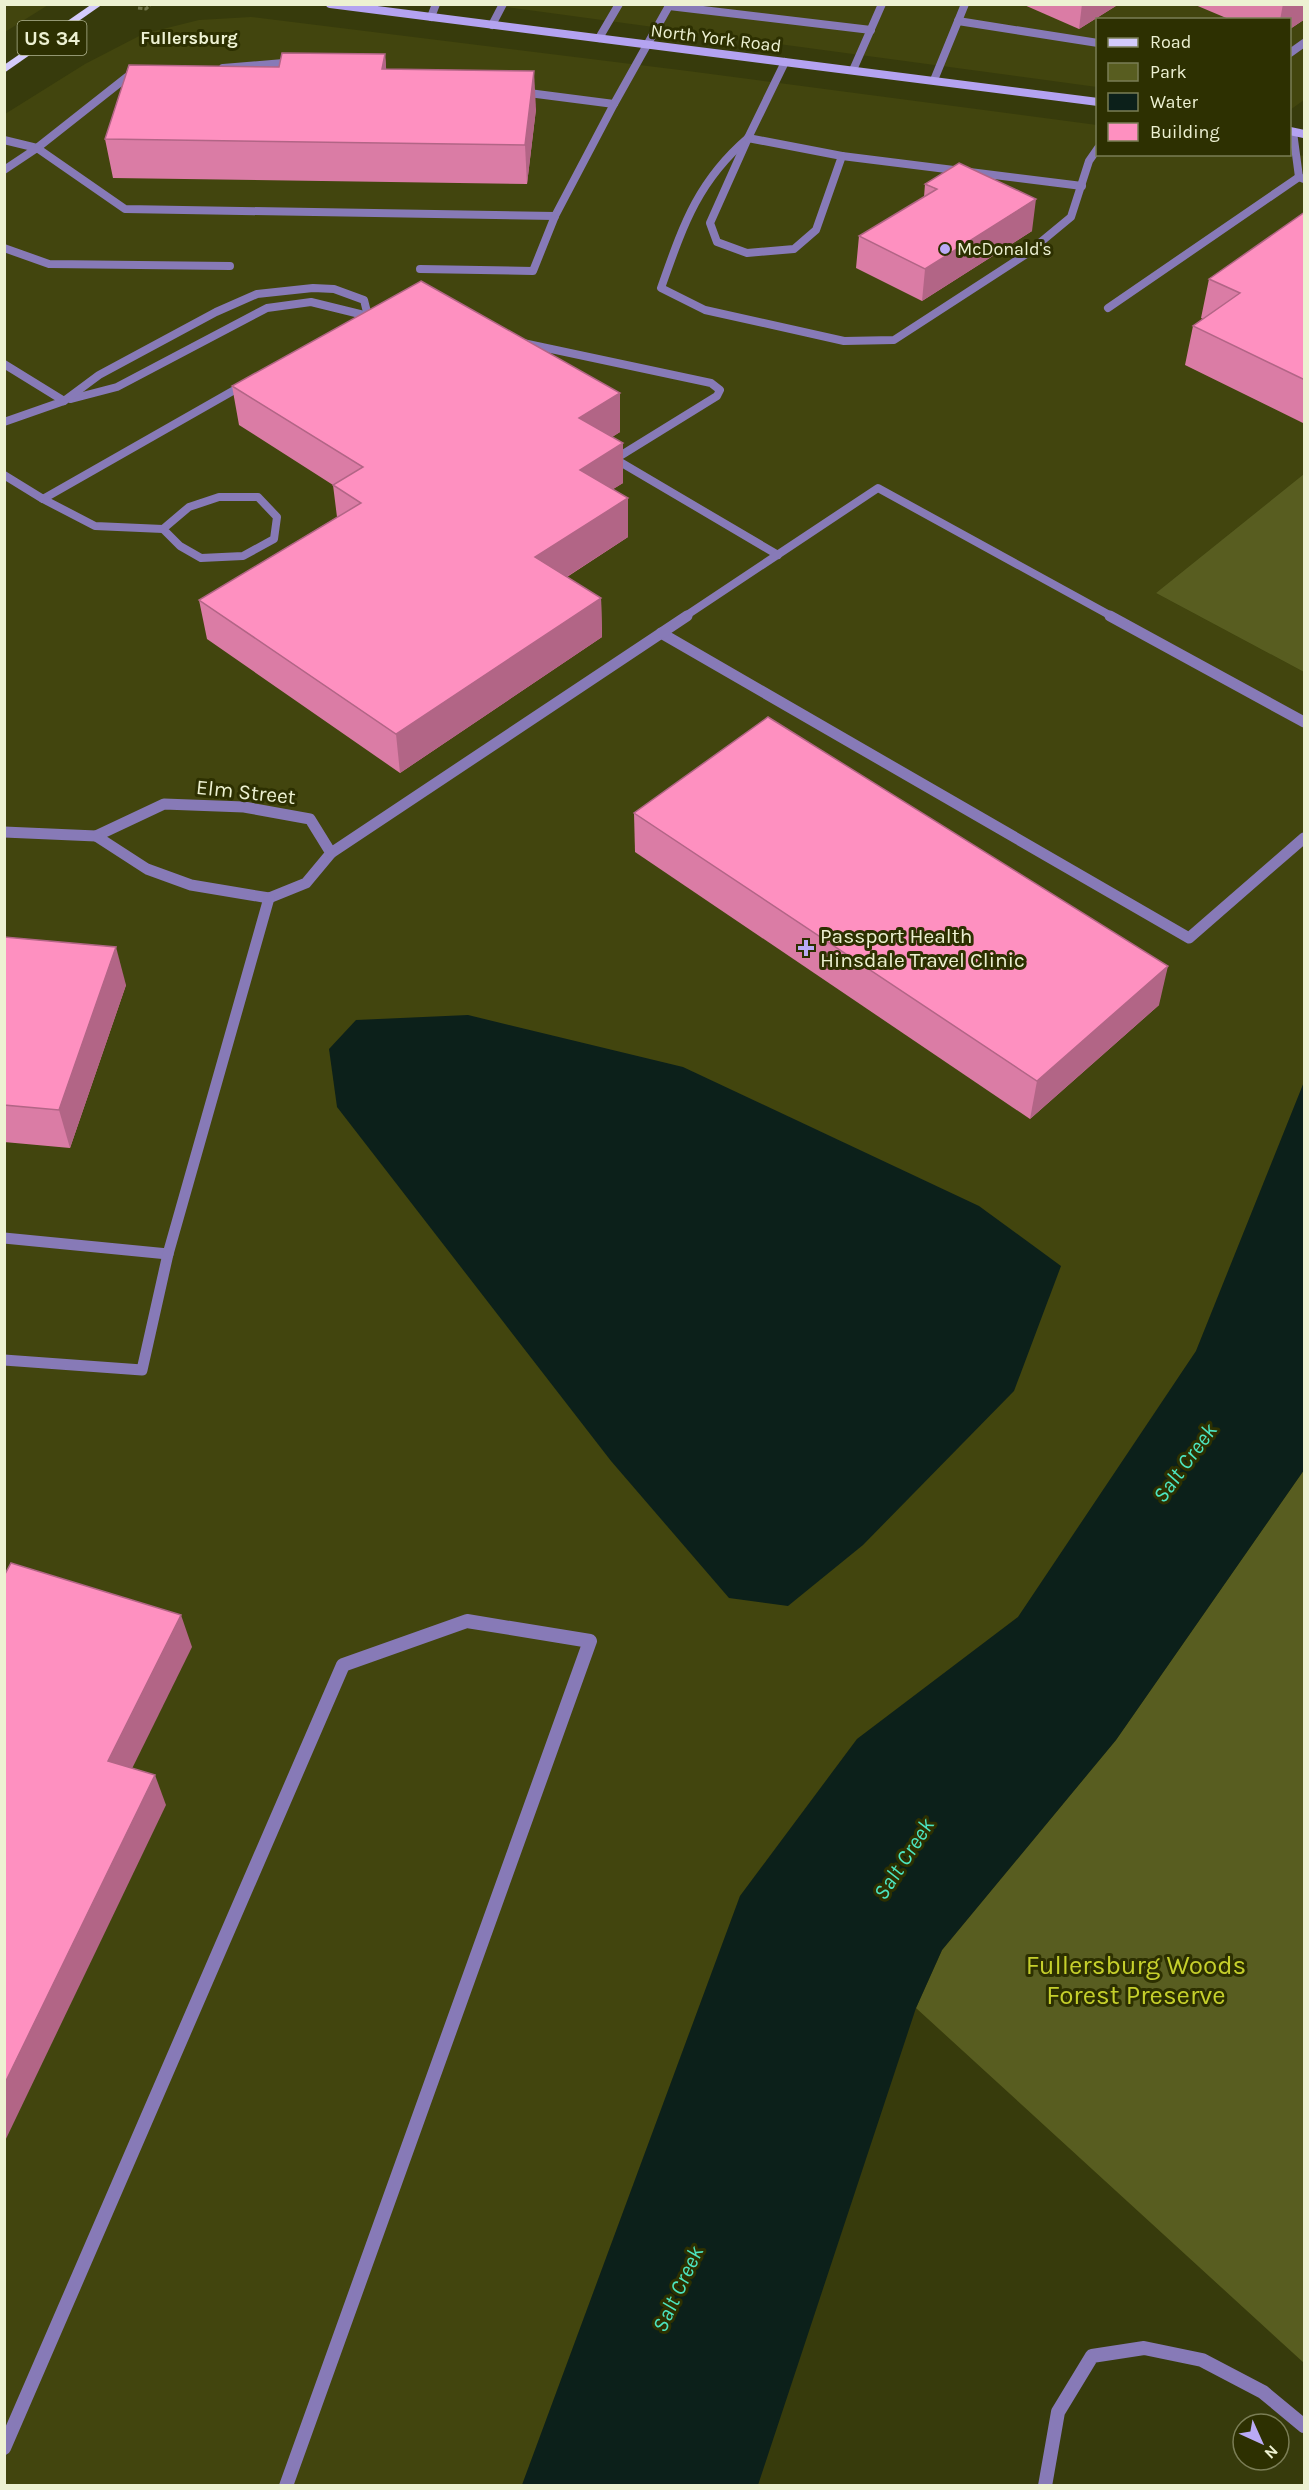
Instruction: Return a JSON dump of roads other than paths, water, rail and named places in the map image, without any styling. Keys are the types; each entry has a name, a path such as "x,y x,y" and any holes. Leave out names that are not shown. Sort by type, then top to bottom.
{"main road":[{"name":"US 34","path":"5,69 99,4"},
{"name":"North York Road","path":"330,4 1096,102"},
{"path":"1291,131 1305,134"}],"street":[{"path":"431,17 436,4"},
{"path":"492,25 502,4"},
{"path":"599,38 619,4"},
{"path":"853,70 882,4"},
{"path":"933,80 965,4"},
{"path":"420,269 533,271 555,216 669,5 871,30"},
{"path":"958,21 1096,43"},
{"path":"1291,52 1305,43"},
{"path":"209,69 290,61 302,63"},
{"path":"785,62 710,223 717,242 747,253 794,249 816,230 842,156"},
{"path":"4,170 37,148 128,76 151,74"},
{"path":"510,90 614,104"},
{"path":"1108,308 1302,178 1291,131"},
{"path":"748,138 842,156 1082,186"},
{"path":"748,138 723,161 698,196 681,231 661,288 705,310 844,341 894,340 1016,261 1071,217 1089,161 1096,151"},
{"path":"4,141 37,148 124,208 555,216"},
{"path":"4,248 49,264 230,266"},
{"path":"64,401 99,375 216,312 257,294 313,288 334,289 364,300 369,316"},
{"path":"4,422 64,401 117,387 267,308 311,302 369,316"},
{"path":"359,321 369,316"},
{"path":"510,340 711,382 717,386 720,390 717,396 615,459 778,555"},
{"path":"4,364 64,401"},
{"path":"43,499 257,377"},
{"path":"4,475 43,499 95,526 163,529 180,546 201,558 243,556 274,539 277,518 258,497 219,497 189,507 163,529"},
{"path":"96,836 147,869 191,885 269,898 306,883 331,853 878,488 1305,722"},
{"path":"661,633 1189,938 1305,838"},
{"name":"Elm Street","path":"4,832 96,836 164,804 244,807 310,819 331,853"},
{"path":"4,1360 142,1370 168,1254 269,898"},
{"path":"4,1238 168,1254"},
{"path":"4,2448 343,1665 467,1621 590,1641 286,2486"},
{"path":"1045,2486 1058,2412 1092,2356 1144,2348 1202,2360 1263,2392 1305,2426"}],"water":[{"path":"468,1015 683,1067 979,1206 1061,1266 1014,1391 863,1545 788,1606 729,1598 611,1461 337,1107 329,1049 356,1020"},
{"name":"Salt Creek","path":"1304,1082 1304,1470 1116,1740 942,1950 916,2008 758,2485 522,2485 740,1896 857,1739 1018,1617 1196,1351"}],"place":[{"name":"McDonald's","path":"945,249"},
{"name":"Passport Health Hinsdale Travel Clinic","path":"806,948"}],"district":[{"name":"Fullersburg","path":"189,38"}],"park label":[{"name":"Fullersburg Woods Forest Preserve","path":"1136,1980"}]}
